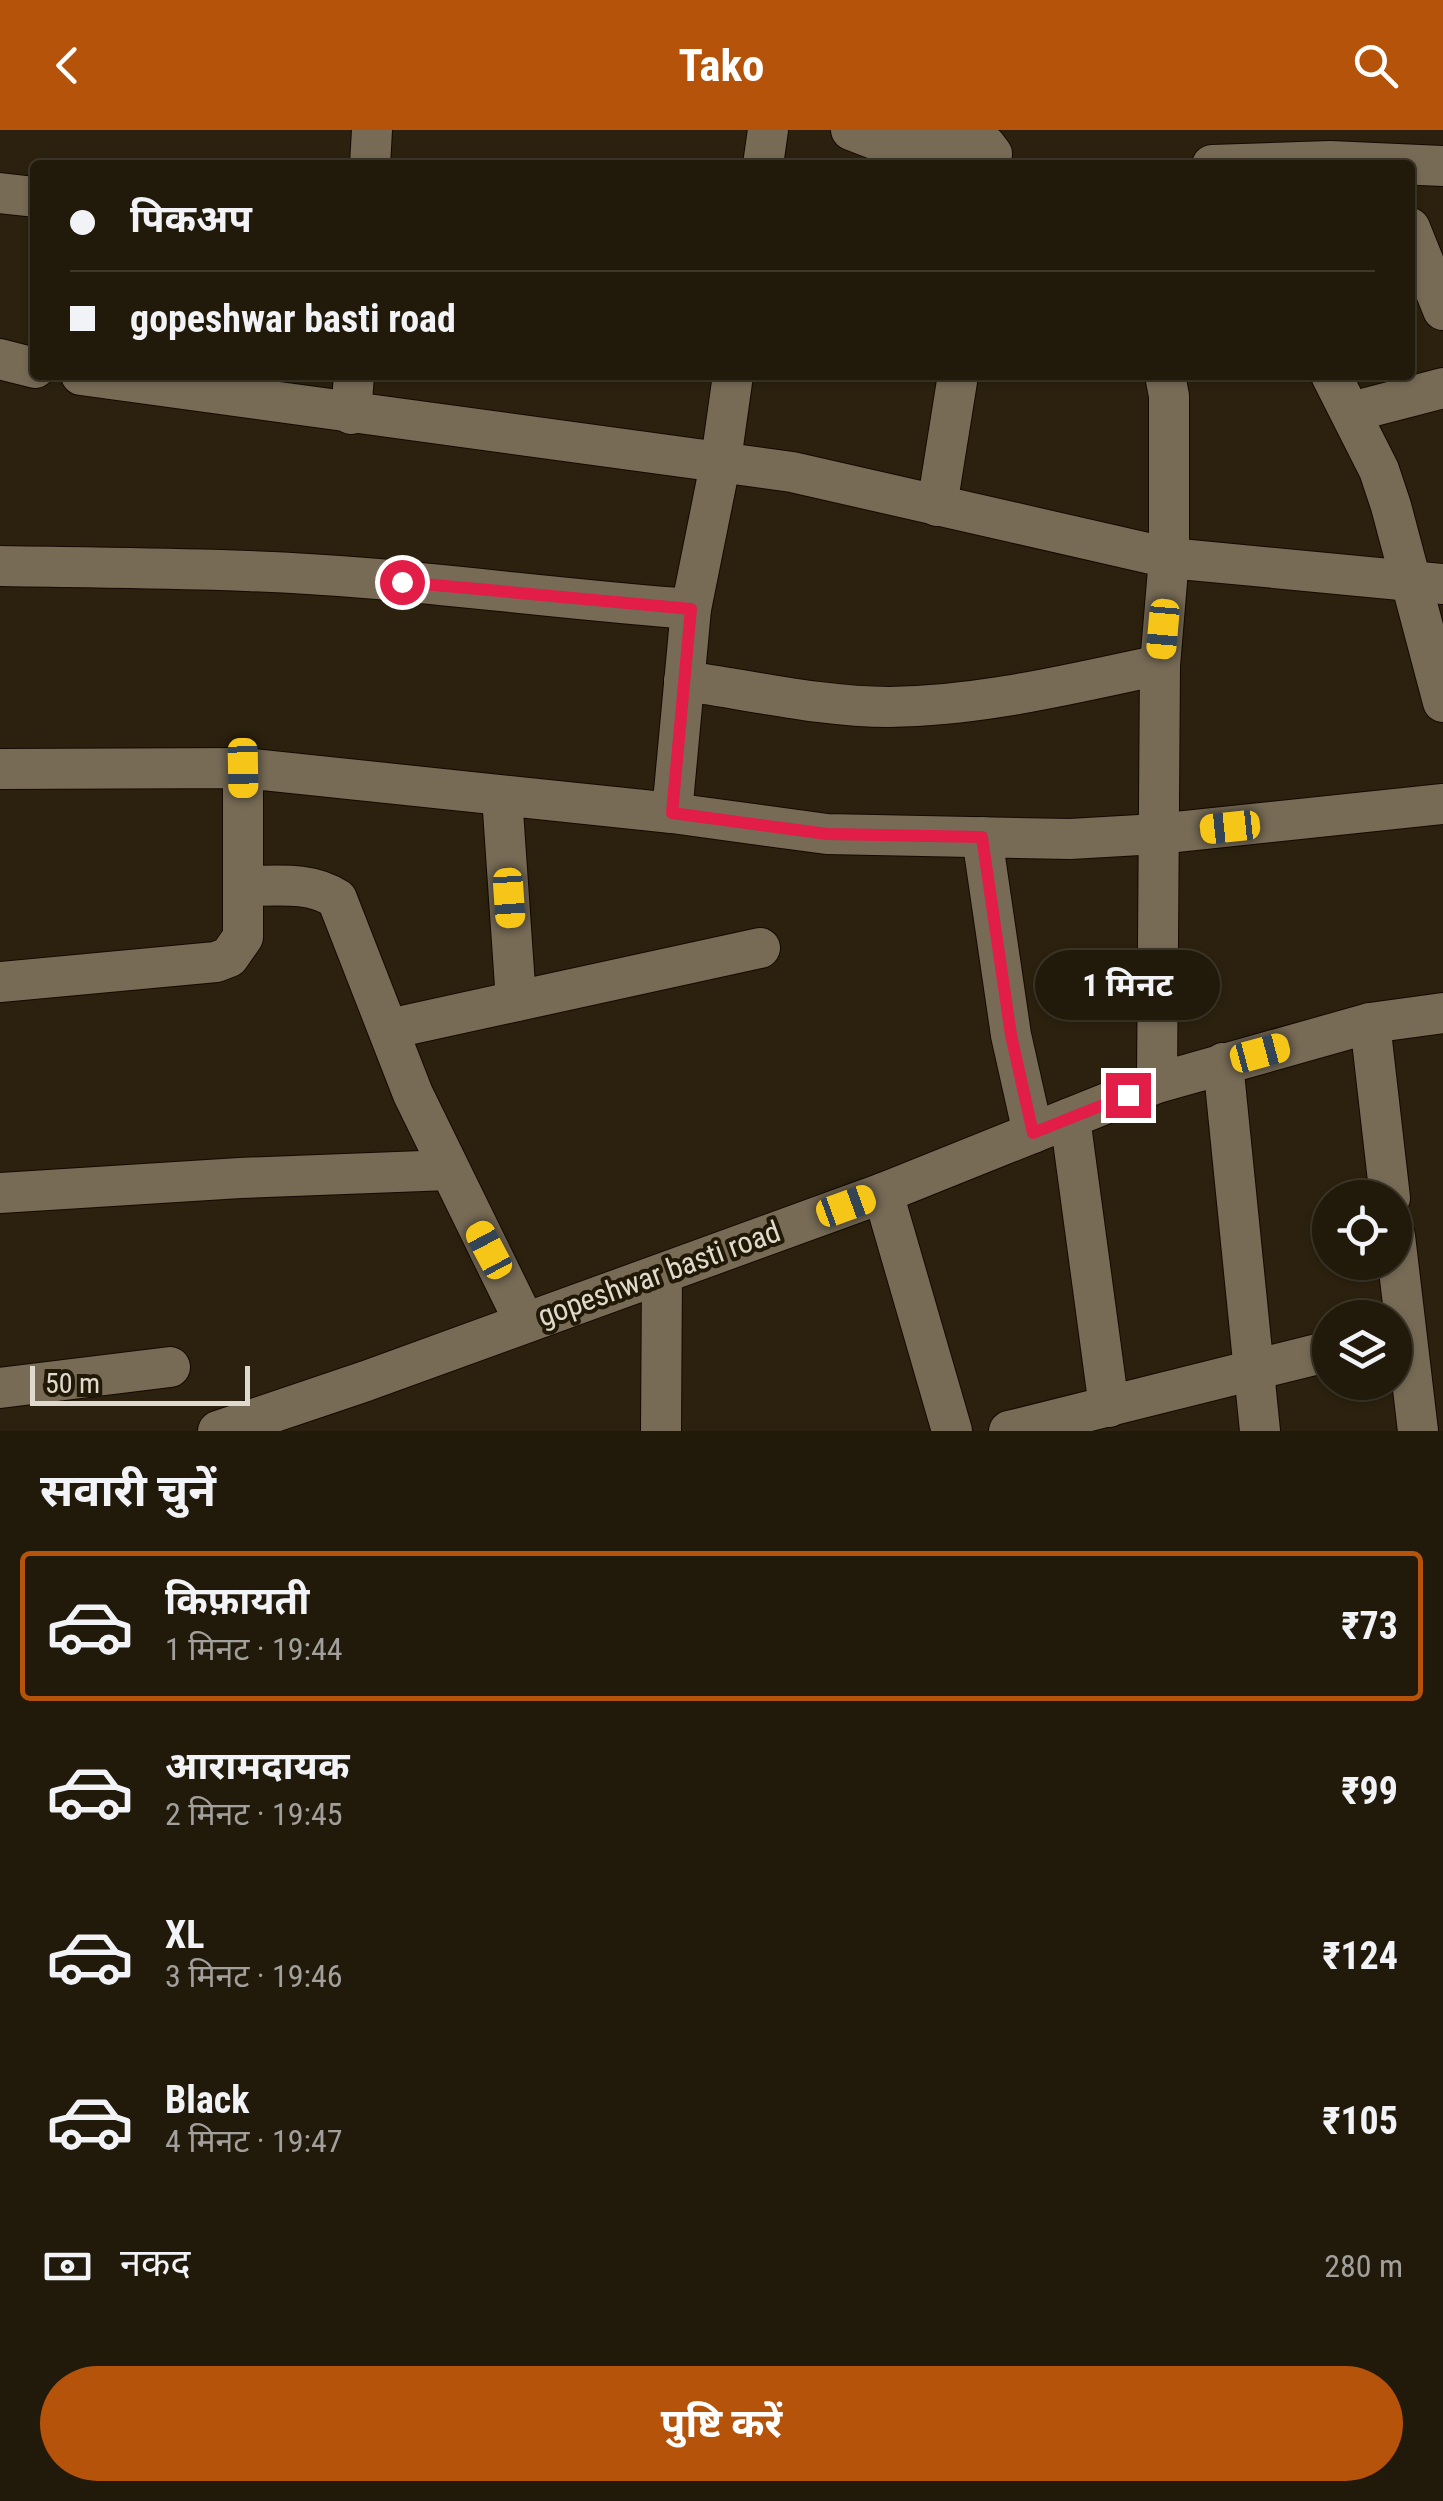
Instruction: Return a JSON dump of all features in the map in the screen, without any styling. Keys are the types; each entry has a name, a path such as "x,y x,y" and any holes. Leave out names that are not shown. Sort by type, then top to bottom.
{"street":[{"path":"370,160 372,130"},
{"path":"764,160 768,130"},
{"path":"851,130 927,154 978,143 986,146 992,154 991,160"},
{"path":"1216,156 1330,160"},
{"path":"1415,165 1443,166"},
{"path":"0,193 30,196"},
{"path":"1415,240 1443,310"},
{"path":"0,359 30,367"},
{"path":"149,380 352,395 792,472 1168,558 1427,583"},
{"path":"672,813 691,609 732,380"},
{"path":"937,506 957,380"},
{"path":"1156,1083 1160,664 1168,558 1166,380"},
{"path":"1334,380 1379,470 1427,583 1443,702"},
{"path":"1350,412 1443,388"},
{"path":"0,566 198,569 364,578 691,609"},
{"path":"684,680 885,707 997,700 1160,664"},
{"path":"0,770 243,768 672,813 827,834 1070,839 1157,834 1443,804"},
{"path":"0,982 216,962 229,957 243,937 243,768"},
{"path":"502,796 516,1001"},
{"path":"982,837 1011,1035 1052,1125 1109,1407"},
{"path":"244,886 307,887 337,899 413,1094 526,1323"},
{"path":"389,1029 760,948"},
{"name":"gopeshwar basti road","path":"218,1431 883,1193 1156,1083 1370,1023 1443,1013"},
{"path":"1370,1023 1388,1180"},
{"path":"1223,1063 1260,1431"},
{"path":"0,1194 240,1178 449,1170"},
{"path":"883,1193 952,1431"},
{"path":"661,1431 662,1274"},
{"path":"1404,1280 1415,1329 1418,1431"},
{"path":"1008,1431 1312,1356"},
{"path":"0,1388 170,1366"}],"route":[{"path":"402,582 691,609 672,813 827,834 982,837 1011,1035 1033,1133 1128,1095"}]}
